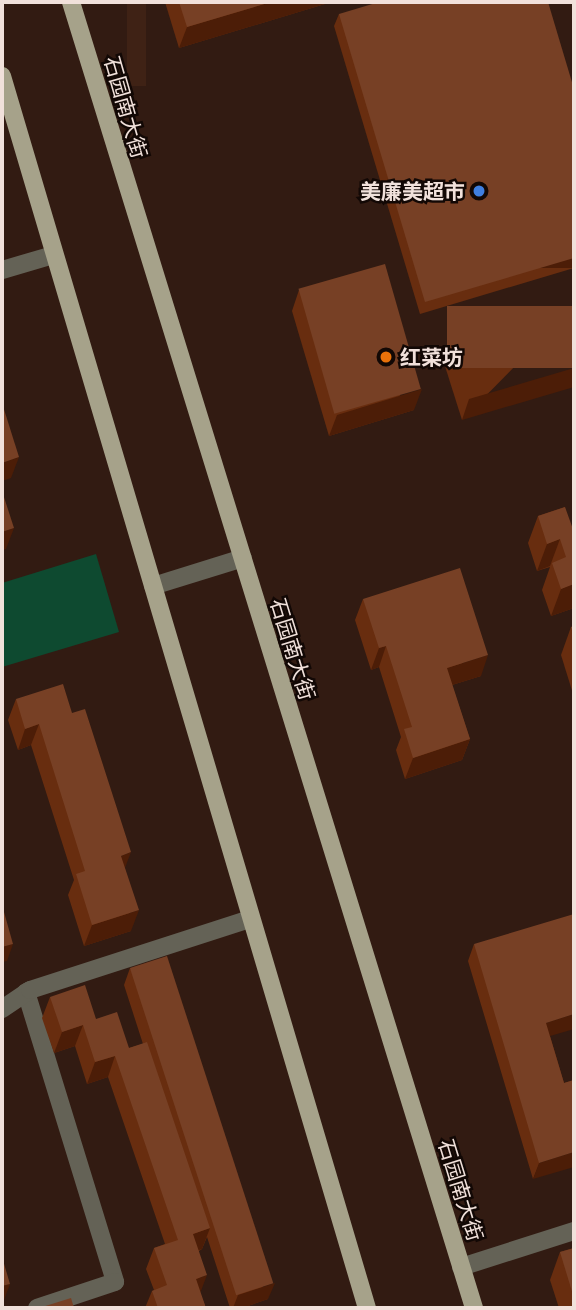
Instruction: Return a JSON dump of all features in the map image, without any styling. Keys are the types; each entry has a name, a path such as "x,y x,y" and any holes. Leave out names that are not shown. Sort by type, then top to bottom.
{"main road":[{"name":"石园南大街","path":"71,2 474,1308"},
{"path":"2,76 367,1308"}],"street":[{"path":"2,270 53,255"},
{"path":"153,586 243,558"},
{"path":"2,1009 26,992 250,919"},
{"path":"26,992 115,1282 37,1308"},
{"path":"461,1267 574,1231"}],"shaded area":[{"path":"127,2 146,2 146,86 127,86"}],"green space":[{"path":"96,554 119,632 2,667 2,583"}],"building":[{"path":"179,2 271,2 187,27"},
{"name":"美廉美超市","path":"379,2 548,2 574,89 574,258 425,302 339,14"},
{"path":"385,264 421,389 334,414 298,289"},
{"path":"447,306 574,306 574,368 447,368"},
{"path":"2,403 19,457 2,463"},
{"path":"2,491 14,528 2,532"},
{"path":"565,507 574,532 574,584 561,589 552,563 566,557 560,539 547,544 538,516"},
{"path":"460,568 488,655 447,668 470,739 413,758 404,729 412,727 386,646 379,648 363,599"},
{"path":"63,684 72,713 85,709 131,852 121,856 139,910 92,925 76,874 85,871 39,724 25,729 16,699"},
{"path":"2,905 13,944 2,947"},
{"path":"574,914 574,1014 546,1023 564,1083 574,1080 574,1152 539,1163 474,944"},
{"path":"167,956 273,1283 236,1295 130,968"},
{"path":"85,985 96,1019 117,1012 129,1048 147,1042 210,1228 193,1234 207,1275 196,1279 206,1308 158,1308 152,1291 167,1285 154,1248 178,1240 115,1056 95,1062 83,1025 62,1032 50,997"},
{"path":"574,1248 574,1298 560,1252"},
{"path":"2,1257 10,1284 2,1286"},
{"path":"71,1298 74,1308 39,1308"}],"place":[{"name":"美廉美超市","path":"479,191"},
{"name":"红菜坊","path":"386,357"}]}
